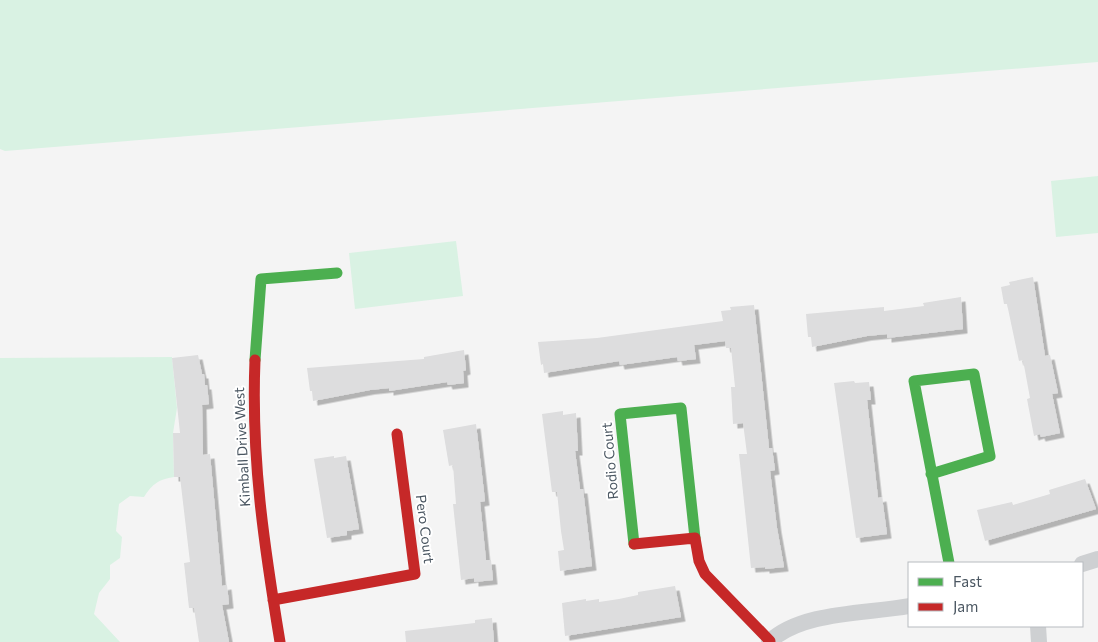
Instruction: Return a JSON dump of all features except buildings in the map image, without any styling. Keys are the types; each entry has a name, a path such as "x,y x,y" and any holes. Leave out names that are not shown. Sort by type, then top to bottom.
{"street":[{"name":"Kimball Drive West","path":"280,642 256,477 254,370 261,279 337,274"},
{"path":"931,474 990,456 974,374 914,381 931,474 949,562"},
{"name":"Rodio Court","path":"695,538 634,544 620,414 681,408 699,562 706,574 770,641"},
{"name":"Pero Court","path":"273,600 415,574 397,434"},
{"path":"1083,564 1098,559"},
{"path":"770,641 806,622 908,606"},
{"path":"1038,627 1039,642"}],"green space":[{"path":"0,0 1098,0 1098,62 5,151 0,149"},
{"path":"1098,176 1098,233 1056,237 1051,181"},
{"path":"456,241 463,296 355,309 349,253"},
{"path":"172,357 177,408 173,433 174,477 156,483 144,497 130,496 119,504 116,531 122,537 120,558 110,565 110,579 99,593 94,614 120,642 0,642 0,358"}],"traffic: fast":[{"path":"255,360 261,279 337,273"},
{"path":"974,374 990,456 932,474 914,381 974,374"},
{"path":"634,544 620,414 681,408 695,538"},
{"path":"932,474 949,562"}],"traffic: jam":[{"path":"255,360 255,432 260,501 280,642"},
{"path":"273,600 415,574 397,434"},
{"path":"634,544 695,538 699,561 705,574 770,641"}]}
